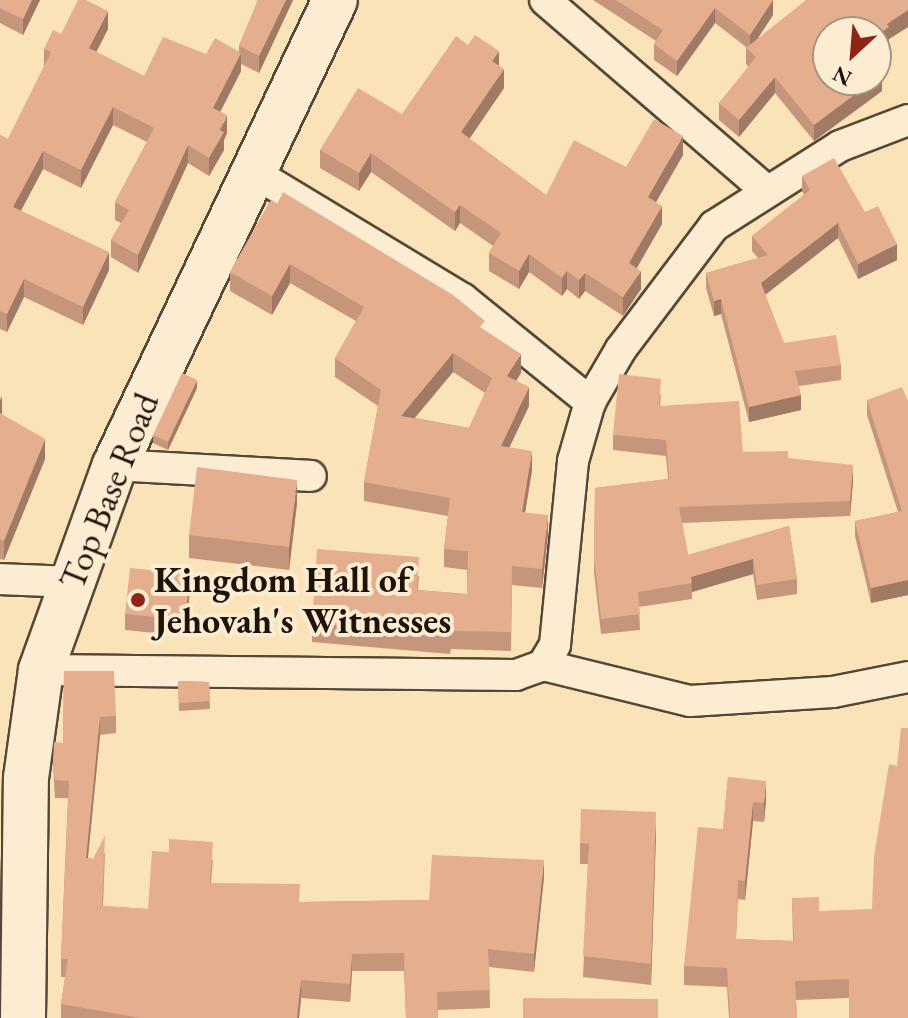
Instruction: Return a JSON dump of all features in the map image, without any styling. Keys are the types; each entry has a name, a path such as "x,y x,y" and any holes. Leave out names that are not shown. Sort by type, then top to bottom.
{"street":[{"name":"Top Base Road","path":"15,1005 13,778 41,670 115,465 335,0"},
{"path":"545,0 766,190"},
{"path":"543,665 555,645 573,461 590,402 621,349 714,226 766,190 840,146 908,120"},
{"path":"253,172 463,299 590,402"},
{"path":"115,465 311,476"},
{"path":"0,579 71,582"},
{"path":"41,670 516,675 543,665 690,701 833,692 908,677"}],"building":[{"path":"0,0 32,0 23,19 0,8"},
{"path":"78,0 86,0 108,11 89,48 144,76 163,37 206,54 215,38 241,53 213,108 227,115 219,130 224,132 209,158 188,145 138,255 111,240 129,210 115,202 154,128 113,107 81,170 43,151 13,207 109,252 83,307 24,279 7,314 0,311 0,135 8,139 51,52 44,49 53,30 61,34"},
{"path":"258,0 286,0 259,56 239,46"},
{"path":"616,0 773,0 750,35 715,8 677,61 654,44 663,30"},
{"path":"806,0 908,0 908,10 892,21 892,16 812,16 812,96 853,96 814,125 775,77 739,120 719,103 756,57 746,48"},
{"path":"475,35 499,51 492,61 504,69 461,132 546,195 574,140 626,167 654,119 683,136 648,197 662,206 629,263 641,271 623,297 585,273 579,280 567,271 562,278 529,254 519,271 489,253 501,233 460,205 455,212 371,153 359,173 320,150 358,88 402,114 456,36 468,45"},
{"path":"834,158 865,212 878,206 897,244 858,264 838,223 761,283 784,343 836,335 841,365 795,371 801,395 749,407 721,299 714,301 706,273 768,255 752,236 810,190 802,176"},
{"path":"283,192 453,295 485,321 480,327 521,354 507,376 529,387 501,446 532,451 522,512 548,515 542,569 512,566 511,632 451,631 450,635 312,623 317,549 419,557 417,590 467,594 468,551 444,549 450,498 364,482 381,390 335,358 364,307 290,264 272,296 230,272 271,200 277,204","holes":["453,353 492,378 469,428 401,416"]},
{"path":"182,373 197,380 168,442 153,435"},
{"path":"619,374 661,379 659,406 739,401 743,452 788,451 788,458 853,465 850,501 679,507 688,555 789,526 797,579 757,585 753,559 691,577 692,583 638,592 640,614 601,619 594,557 595,488 669,479 666,440 613,435"},
{"path":"902,387 908,401 908,580 871,588 855,521 902,511 867,400"},
{"path":"0,413 45,439 4,541 0,539"},
{"path":"197,467 297,480 289,547 189,535"},
{"path":"130,568 190,574 185,620 125,614"},
{"path":"64,671 114,671 116,716 100,717 86,858 93,859 105,835 102,906 148,909 152,851 169,852 169,839 213,842 210,883 300,884 299,902 429,900 432,855 544,860 534,954 488,949 490,990 437,992 438,1018 406,1018 404,953 352,954 350,984 301,980 297,1018 140,1018 61,1004 68,959 61,959 69,781 55,780 53,763 54,742 63,743"},
{"path":"178,681 209,682 210,701 179,703"},
{"path":"901,728 908,728 908,1018 849,1018 849,979 795,981 797,1018 730,1018 727,968 684,966 698,827 723,829 728,777 766,781 764,803 753,802 745,881 738,880 736,939 794,941 792,898 819,897 819,911 872,909 874,857 889,764 897,766"},
{"path":"581,809 656,812 651,964 583,956 589,844 580,843"},
{"path":"523,998 658,999 658,1018 523,1018"}],"place":[{"name":"Kingdom Hall of Jehovah's Witnesses","path":"138,600"}]}
